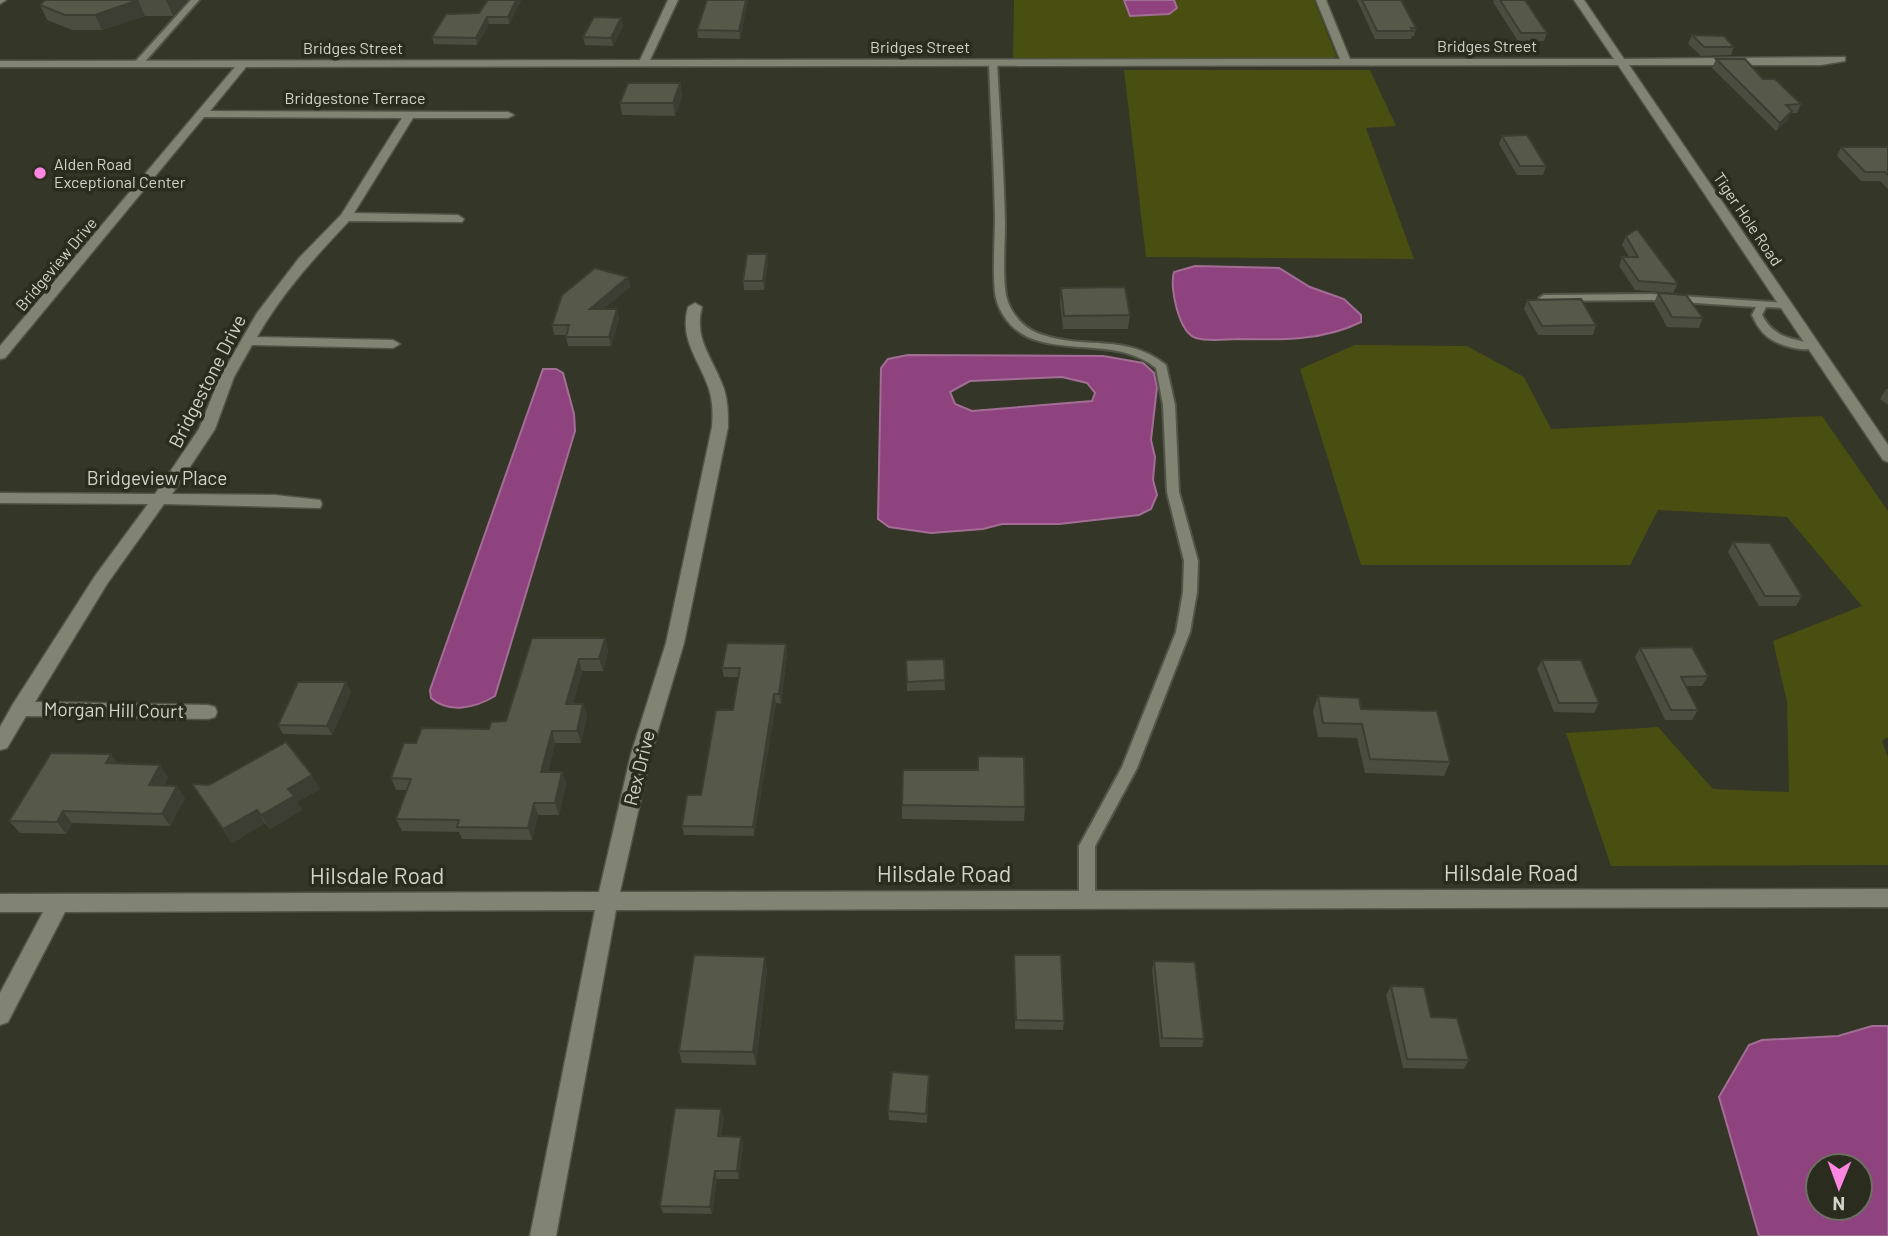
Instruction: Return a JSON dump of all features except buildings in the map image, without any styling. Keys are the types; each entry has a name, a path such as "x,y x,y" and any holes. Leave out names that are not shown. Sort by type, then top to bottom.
{"street":[{"path":"643,64 673,0"},
{"path":"1321,0 1346,62"},
{"name":"Tiger Hole Road","path":"1579,0 1888,457"},
{"name":"Bridges Street","path":"0,64 1821,62 1841,59"},
{"name":"Bridgeview Drive","path":"0,355 243,64"},
{"name":"Bridgestone Terrace","path":"202,114 508,115"},
{"name":"Bridgestone Drive","path":"0,743 101,580 161,499 207,429 227,377 264,313 303,261 346,217 410,114"},
{"path":"346,217 457,219"},
{"name":"Rex Drive","path":"543,1236 607,902 641,754 675,643 720,427 719,400 689,330 695,307"},
{"path":"247,341 393,344"},
{"name":"Bridgeview Place","path":"0,498 275,500 314,504"},
{"name":"Morgan Hill Court","path":"20,709 208,712"},
{"name":"Hilsdale Road","path":"0,903 1888,898"},
{"path":"0,1015 58,904"}],"lane":[{"path":"138,64 195,0"},
{"path":"993,63 1001,298 1005,314 1022,330 1044,340 1139,352 1162,367 1169,405 1173,492 1191,561 1183,632 1129,768 1087,846 1087,900"},
{"path":"1544,299 1664,298 1785,305"},
{"path":"1762,305 1757,315 1762,328 1774,339 1813,346"}],"green space":[{"path":"1014,0 1124,0 1124,3 1177,8 1174,0 1314,0 1336,55 1335,58 1323,59 1013,60"},
{"path":"1124,70 1370,70 1396,126 1366,128 1414,259 1146,257"},
{"path":"1355,345 1467,346 1524,377 1551,429 1822,416 1888,511 1888,737 1882,741 1888,757 1888,865 1611,866 1566,733 1658,727 1713,789 1789,792 1787,702 1773,641 1862,606 1787,517 1658,510 1630,565 1361,565 1300,369"}],"shaded area":[{"path":"1124,0 1174,0 1177,8 1169,14 1130,16"},
{"path":"1195,266 1279,268 1310,287 1344,299 1361,315 1361,322 1332,333 1301,338 1196,338 1180,319 1173,288 1174,272"},
{"path":"908,355 1103,356 1143,363 1154,373 1157,387 1151,440 1155,457 1153,480 1157,495 1151,509 1139,515 1059,524 1002,524 983,529 931,533 889,527 878,519 881,368 888,359","holes":["1062,377 1087,383 1095,393 1092,401 972,411 955,404 950,392 970,381"]},
{"path":"543,369 556,369 563,373 574,414 575,431 495,696 462,708 446,706 431,698 430,690"},
{"path":"1872,1026 1888,1026 1888,1236 1759,1236 1719,1097 1749,1045 1762,1040 1838,1036"}],"place":[{"name":"Alden Road Exceptional Center","path":"40,173"}]}
